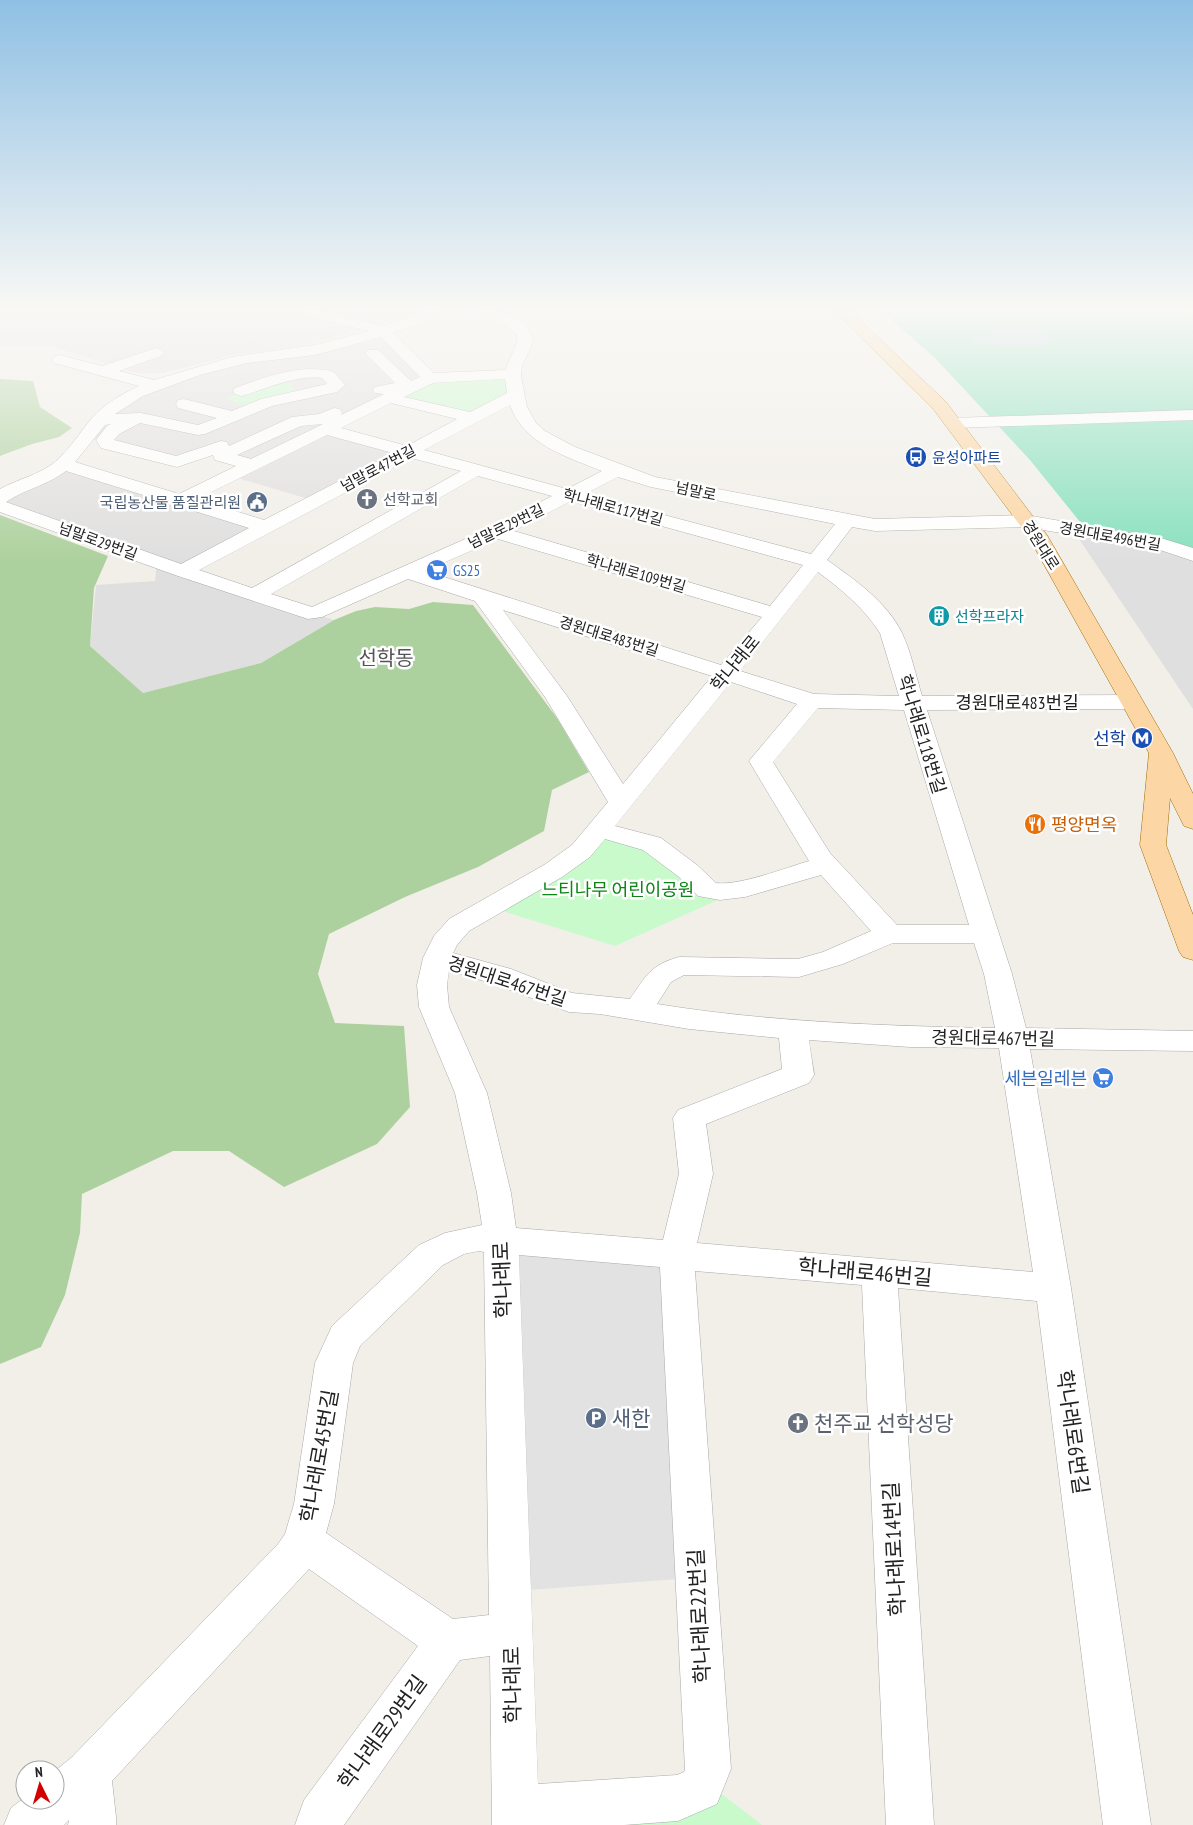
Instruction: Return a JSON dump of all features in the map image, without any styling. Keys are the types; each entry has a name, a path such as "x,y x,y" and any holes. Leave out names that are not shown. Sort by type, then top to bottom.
{"main road":[{"name":"경원대로","path":"926,392 954,423 1037,535 1161,753 1193,821"},
{"path":"1161,753 1193,786"},
{"path":"1161,753 1154,845 1193,951"}],"street":[{"path":"0,498 8,491 48,474 63,464 99,420 122,399 138,392"},
{"path":"99,420 141,418 198,430 213,427 267,402 315,392"},
{"path":"348,392 472,418"},
{"path":"252,465 221,456 298,421 323,419 358,394 369,392"},
{"path":"180,500 401,392"},
{"name":"넘말로47번길","path":"182,571 516,395"},
{"name":"넘말로","path":"516,395 520,410 528,426 537,434 617,470 651,482 846,522 875,525 1026,521"},
{"path":"184,404 235,417"},
{"path":"954,423 1193,415"},
{"path":"141,418 112,430 105,440 107,444 177,462 221,446"},
{"name":"학나래로117번길","path":"325,430 409,451 816,562"},
{"path":"63,464 266,527"},
{"path":"254,595 476,470"},
{"name":"넘말로29번길","path":"0,506 182,571 308,613 314,613 497,532 617,470"},
{"name":"경원대로496번길","path":"1026,521 1164,545 1193,555"},
{"name":"학나래로","path":"516,1817 501,1241 494,1193 471,1093 434,1007 432,985 437,958 444,942 459,924 553,871 579,852 775,614 846,522"},
{"name":"학나래로109번길","path":"497,532 775,614"},
{"name":"학나래로118번길","path":"816,562 842,580 884,622 891,633 986,934 998,974 1013,1039"},
{"name":"경원대로483번길","path":"406,572 812,700 912,703 1132,702"},
{"path":"482,596 556,696 620,802"},
{"path":"812,700 761,761 819,857 889,934"},
{"path":"598,829 652,844 688,871 708,890 720,892 736,891 825,865"},
{"path":"638,1010 661,975 680,966 799,968 833,958 889,934 986,934"},
{"name":"경원대로467번길","path":"437,958 501,976 568,1002 638,1010 688,1019 910,1037 1193,1041"},
{"path":"677,1256 696,1174 690,1118 798,1075 793,1029"},
{"name":"학나래로6번길","path":"1013,1039 1053,1288 1127,1825"},
{"name":"학나래로45번길","path":"28,1825 88,1773 293,1558 303,1542 314,1504 334,1363 345,1337 431,1255 457,1242 479,1238 501,1241"},
{"name":"학나래로46번길","path":"501,1241 1053,1288"},
{"name":"학나래로22번길","path":"516,1817 678,1798 700,1788 708,1768 677,1256"},
{"name":"학나래로14번길","path":"879,1273 910,1825"},
{"path":"303,1542 448,1641 511,1633"},
{"name":"학나래로29번길","path":"319,1825 321,1817 448,1641"},
{"path":"88,1773 93,1817 92,1825"}],"shaded area":[{"path":"149,392 401,392 326,429 409,451 315,501 231,476 251,465 204,453 182,462 85,437 129,399"},
{"path":"63,464 266,527 183,570 334,620 261,663 143,693 90,646 96,585 155,581 157,562 0,506 0,498"},
{"path":"1073,530 1193,555 1193,709"},
{"name":"새한","path":"503,1243 675,1258 693,1578 514,1591"}],"green space":[{"path":"0,392 36,392 40,407 72,428 59,437 32,444 0,456"},
{"path":"239,392 296,392 251,407 226,399"},
{"path":"401,392 509,392 472,418 389,398"},
{"path":"967,392 1193,392 1193,555 1089,533 1030,460"},
{"path":"0,515 108,556 94,588 90,646 143,693 261,663 334,620 356,611 375,607 409,609 433,602 473,605 557,718 589,772 552,790 544,831 478,867 405,897 329,934 318,974 335,1023 404,1026 410,1107 377,1144 284,1187 229,1151 173,1151 82,1194 80,1233 65,1295 41,1347 0,1364"},
{"name":"느티나무 어린이공원","path":"599,831 651,845 722,898 615,946 493,908"},
{"path":"706,1782 762,1825 519,1825"}],"place":[{"name":"윤성아파트","path":"916,457"},
{"name":"선학교회","path":"367,499"},
{"name":"국립농산물 품질관리원","path":"257,502"},
{"name":"GS25","path":"437,570"},
{"name":"선학프라자","path":"939,616"},
{"name":"선학","path":"1142,738"},
{"name":"평양면옥","path":"1035,824"},
{"name":"세븐일레븐","path":"1103,1078"},
{"name":"새한","path":"596,1418"},
{"name":"천주교 선학성당","path":"798,1423"}],"district":[{"name":"선학동","path":"386,658"}]}
